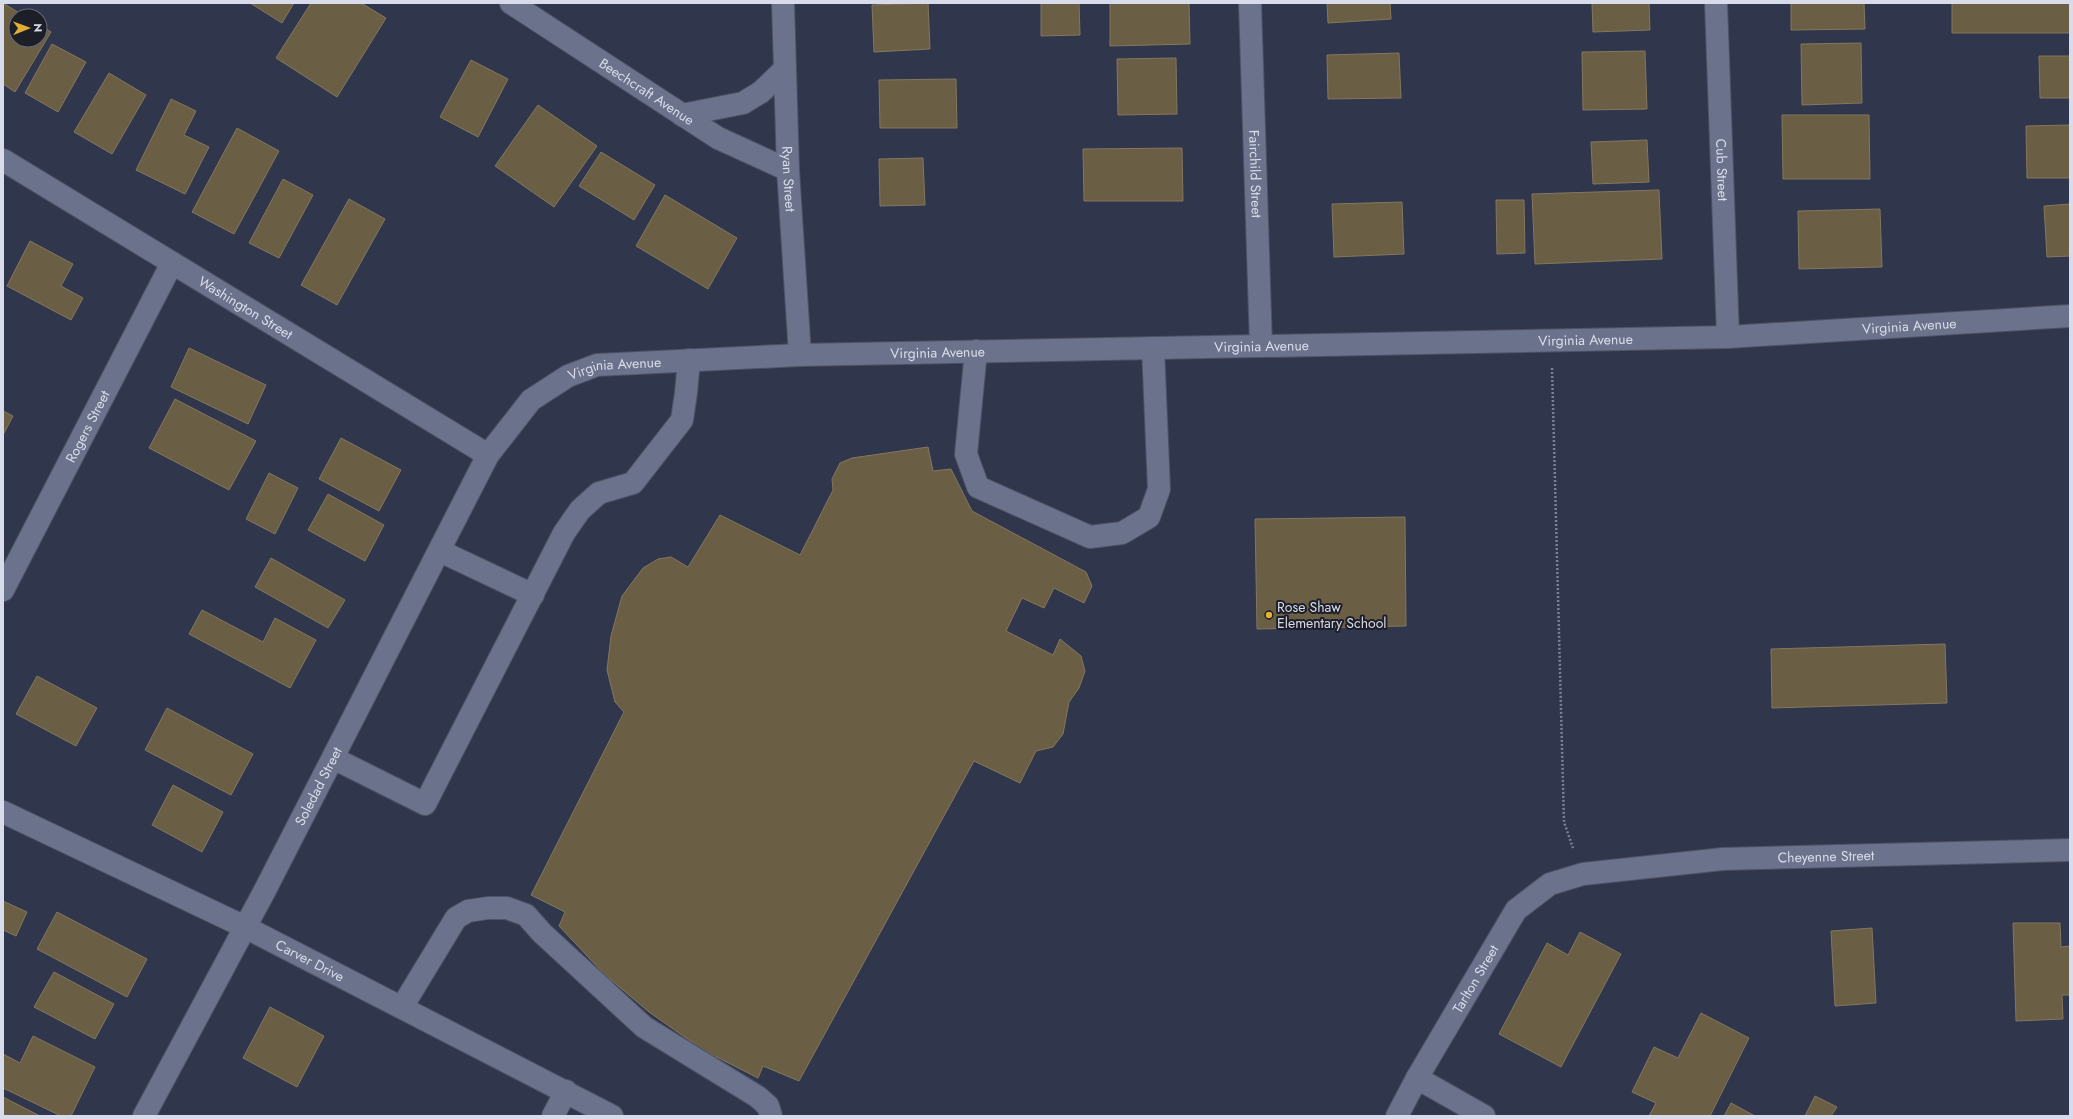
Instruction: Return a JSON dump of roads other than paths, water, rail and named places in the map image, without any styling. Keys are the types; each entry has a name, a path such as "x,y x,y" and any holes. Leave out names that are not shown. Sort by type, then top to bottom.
{"street":[{"name":"Beechcraft Avenue","path":"511,3 718,138 788,170"},
{"name":"Ryan Street","path":"783,3 788,170 800,355"},
{"name":"Fairchild Street","path":"1250,3 1261,346"},
{"name":"Cub Street","path":"1716,3 1728,337"},
{"path":"682,114 743,103 761,92 785,69"},
{"name":"Washington Street","path":"3,160 488,455"},
{"name":"Rogers Street","path":"3,590 172,263"},
{"name":"Virginia Avenue","path":"488,455 531,400 568,376 597,365 800,355 1728,337 2070,316"},
{"path":"976,352 966,454 978,487 1090,538 1122,533 1149,517 1159,489 1153,348"},
{"path":"333,758 425,804 564,533 580,510 599,493 633,483 682,420 689,360"},
{"name":"Soledad Street","path":"144,1116 333,758 488,455"},
{"path":"440,551 533,595"},
{"name":"Carver Drive","path":"3,812 245,927 612,1116"},
{"name":"Cheyenne Street","path":"1583,874 1723,859 2070,850"},
{"name":"Tarlton Street","path":"1397,1116 1417,1078 1516,910 1550,884 1583,874"},
{"path":"402,1007 456,918 468,911 507,908 526,915 542,934 644,1027 758,1097 768,1106 770,1116"},
{"path":"1417,1078 1484,1116"},
{"path":"553,1116 566,1091"}],"place":[{"name":"Rose Shaw Elementary School","path":"1269,615"}]}
